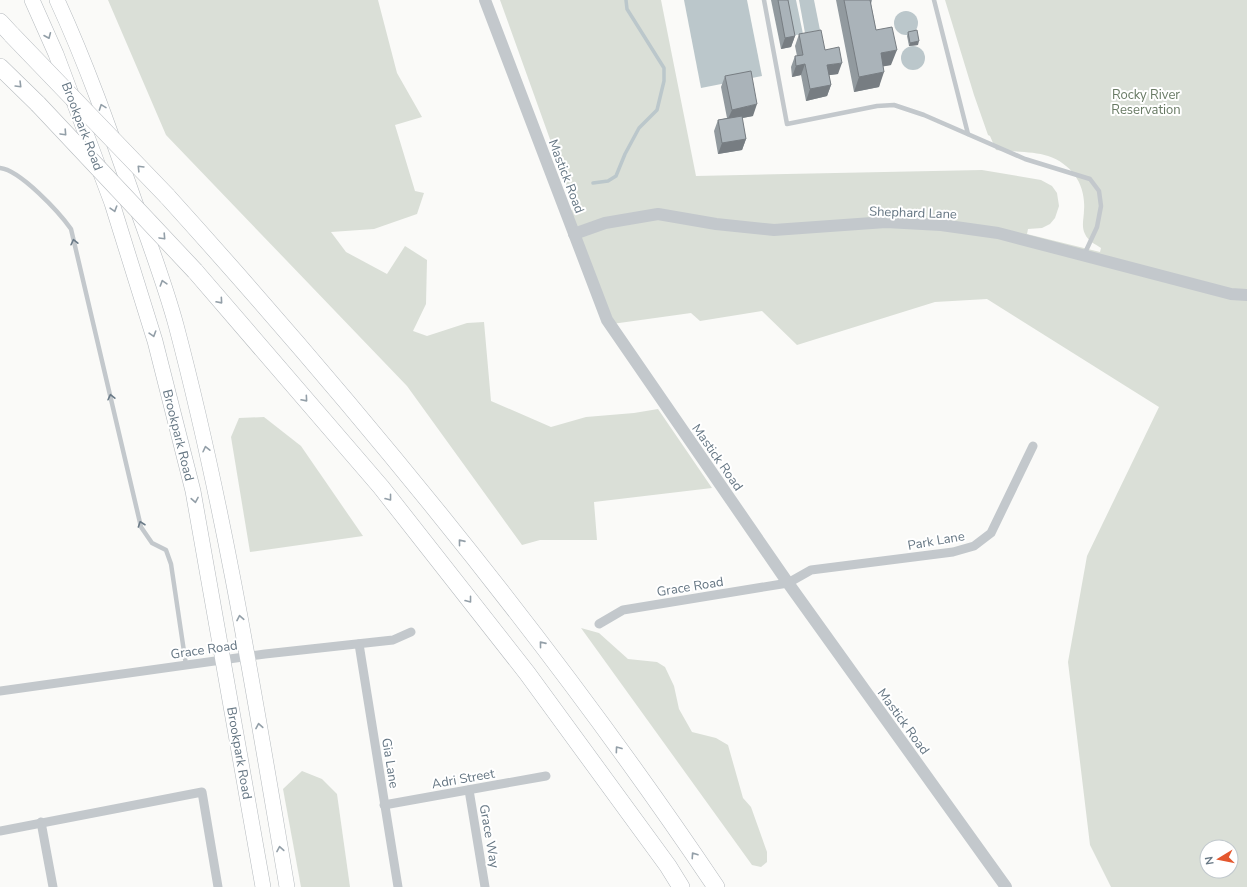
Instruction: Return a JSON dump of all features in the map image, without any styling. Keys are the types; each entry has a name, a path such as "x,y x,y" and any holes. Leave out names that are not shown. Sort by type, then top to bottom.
{"highway":[{"path":"0,22 167,196 234,270 400,465 538,638 716,887"},
{"path":"0,67 38,104 195,271 381,487 527,673 668,866 681,887"}],"main road":[{"name":"Brookpark Road","path":"32,0 56,54 112,202 155,341 193,491 263,887"},
{"name":"Brookpark Road","path":"57,0 98,98 156,261 175,323 217,498 248,656 287,887"}],"street":[{"name":"Mastick Road","path":"485,0 606,320 788,583 1006,887"},
{"name":"Shephard Lane","path":"574,234 605,223 658,214 716,224 774,230 886,222 941,225 998,233 1231,294 1247,295"},
{"name":"Park Lane","path":"788,583 811,570 953,552 974,546 991,533 1033,446"},
{"name":"Grace Road","path":"599,624 623,610 788,583"},
{"name":"Grace Road","path":"0,691 186,666 248,656 393,640 411,632"},
{"name":"Gia Lane","path":"359,644 398,887"},
{"name":"Adri Street","path":"384,805 546,776"},
{"name":"Grace Way","path":"468,790 485,887"},
{"path":"0,831 202,792 218,887"},
{"path":"41,822 53,887"}],"lane":[{"path":"764,0 788,124 877,106 894,105 924,115 1025,159 1090,179 1099,192 1101,206 1097,227 1084,255"},
{"path":"934,0 968,134"},
{"path":"0,168 17,174 60,213 71,229 140,527 152,543 166,550 171,564 186,666"}],"green space":[{"path":"108,0 378,0 397,73 422,117 395,125 415,191 424,193 417,214 374,229 331,232 346,252 387,274 405,246 427,260 426,304 413,331 427,336 467,323 484,322 491,401 551,427 586,417 634,413 658,409 712,488 594,502 597,540 540,540 522,545 407,386 166,135"},
{"name":"Rocky River Reservation","path":"500,0 661,0 696,176 982,170 1041,180 1052,186 1057,193 1059,206 1055,218 1050,224 1042,228 1028,229 1027,234 1100,252 1101,248 1086,236 1084,231 1084,201 1080,184 1076,177 1064,164 1042,154 996,150 990,136 988,135 974,95 945,0 1247,0 1247,887 1111,887 1090,845 1068,662 1087,556 1159,407 987,299 935,302 797,345 762,311 700,321 691,313 612,324 569,211 575,209"},
{"path":"264,417 301,446 363,536 250,552 231,437 239,418"},
{"path":"581,628 599,633 628,659 657,662 665,667 674,686 679,709 692,732 716,738 728,745 743,798 751,807 767,852 767,862 761,867 752,865"},
{"path":"302,771 322,779 337,794 350,887 301,887 283,789"}],"shaded area":[{"path":"684,0 747,0 762,76 701,88"},
{"path":"782,0 796,0 803,34 789,36"},
{"path":"799,0 814,0 820,30 805,33"},
{"path":"906,11 915,14 918,23 915,32 906,35 897,32 894,23 897,14"},
{"path":"913,46 922,49 925,58 922,67 913,70 904,67 901,58 904,49"}],"building":[{"path":"778,0 788,0 795,36 785,38"},
{"path":"844,0 870,0 876,30 892,27 897,50 881,53 884,72 859,77"},
{"path":"821,30 825,50 839,47 842,63 827,65 831,85 810,89 805,64 796,66 795,56 803,55 799,34"},
{"path":"917,30 919,41 910,43 908,32"},
{"path":"751,71 757,104 732,110 725,76"},
{"path":"742,116 746,139 722,143 718,120"}],"waterway":[{"path":"593,183 608,181 616,176 625,154 639,128 657,110 664,81 664,68 627,9 626,0"}]}
